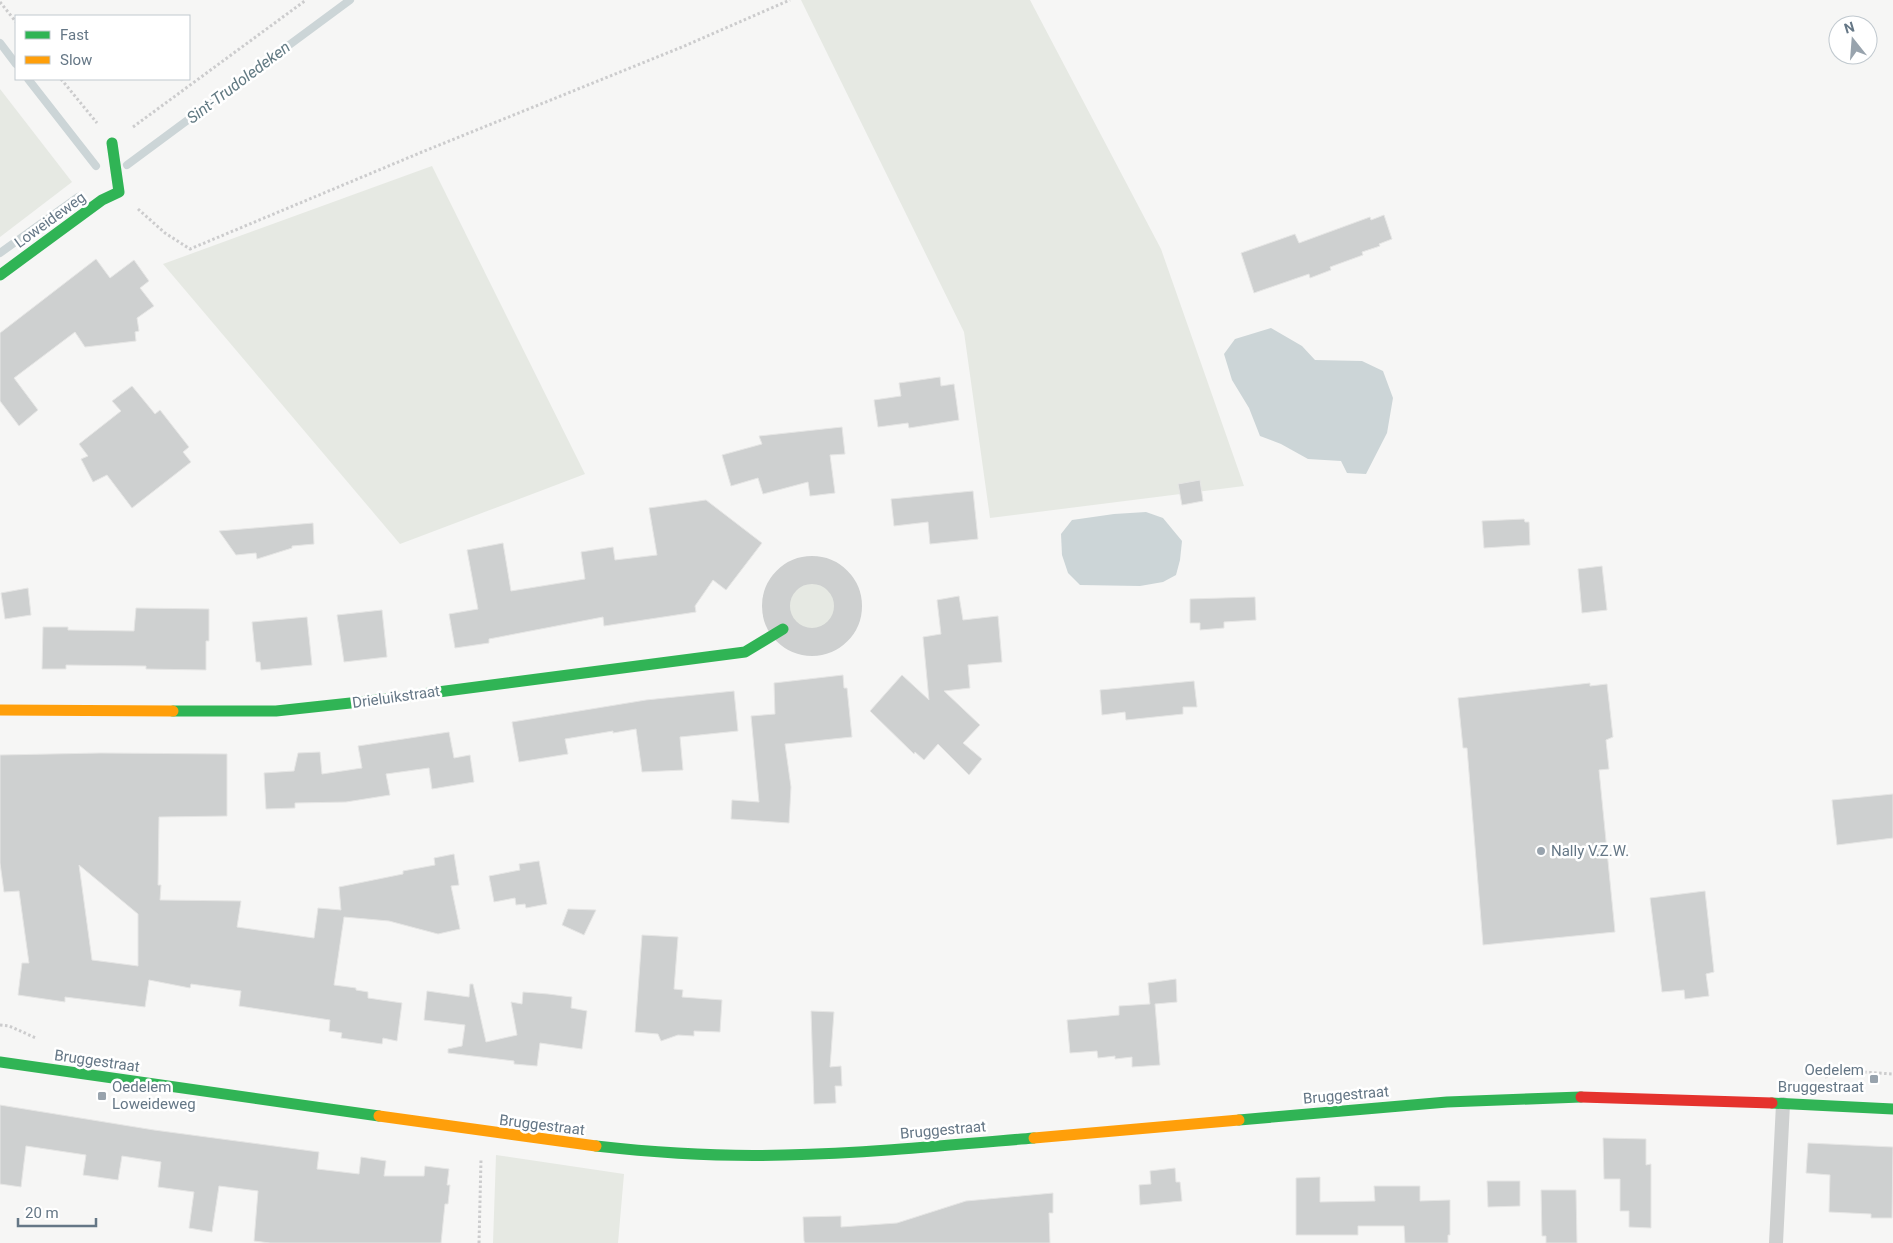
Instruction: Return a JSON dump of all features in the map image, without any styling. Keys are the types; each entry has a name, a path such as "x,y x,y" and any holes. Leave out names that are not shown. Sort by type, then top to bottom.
{"main road":[{"path":"112,143 119,192"},
{"name":"Loweideweg","path":"0,275 102,200 119,192"},
{"name":"Drieluikstraat","path":"0,710 276,711 745,652 782,629"},
{"name":"Bruggestraat","path":"0,1062 482,1132 651,1152 784,1155 890,1150 1446,1102 1588,1098 1714,1100 1893,1109"}],"lane":[{"path":"1776,1243 1783,1104"}],"path":[{"path":"62,80 112,143 306,0"},
{"path":"119,192 165,232 190,249 790,0"},
{"path":"0,2 15,21"},
{"path":"479,1243 482,1132"}],"shaded area":[{"path":"801,0 1030,0 1161,249 1244,486 990,518 964,332"},
{"path":"0,89 72,182 0,237"},
{"path":"432,166 585,474 400,544 163,264"},
{"path":"1271,328 1302,346 1315,360 1362,361 1383,371 1393,398 1387,433 1366,474 1347,473 1341,461 1308,459 1281,444 1260,436 1249,408 1232,380 1224,354 1235,339"},
{"path":"1146,512 1163,518 1182,541 1176,575 1163,582 1140,586 1080,585 1068,573 1062,555 1061,534 1072,520"},
{"path":"812,577 822,579 831,585 837,594 839,604 837,614 831,623 822,629 812,631 802,629 793,623 787,614 785,604 787,594 793,585 802,579"},
{"path":"496,1155 624,1174 618,1243 493,1243"}],"building":[{"path":"1384,215 1392,239 1379,244 1380,246 1362,252 1363,255 1330,267 1331,270 1310,278 1309,274 1254,293 1241,253 1295,234 1299,243 1370,217 1371,220"},
{"path":"96,259 110,278 134,260 149,281 140,288 154,306 137,318 139,331 135,332 136,341 85,347 75,332 14,378 38,410 19,426 0,401 0,333"},
{"path":"940,377 941,386 954,384 959,420 909,428 908,423 878,427 874,400 901,396 899,383"},
{"path":"132,386 155,414 160,410 189,447 183,452 191,462 132,508 107,475 93,482 81,459 88,456 79,444 121,411 112,401"},
{"path":"842,427 845,454 830,455 835,493 810,496 808,482 763,494 758,478 731,486 722,455 762,444 759,436"},
{"path":"1200,480 1203,501 1182,505 1178,484"},
{"path":"973,491 978,539 930,544 928,522 894,526 891,499"},
{"path":"706,500 762,543 726,590 713,580 695,606 696,612 604,626 603,617 489,639 489,643 455,648 449,614 478,609 467,550 503,543 511,591 585,579 581,552 613,547 615,560 657,555 649,508"},
{"path":"1524,519 1525,522 1529,522 1530,545 1484,548 1482,521"},
{"path":"313,523 314,544 292,546 292,548 257,559 256,553 236,555 219,531"},
{"path":"1602,566 1607,610 1582,613 1578,569"},
{"path":"28,588 31,615 5,619 1,593"},
{"path":"959,596 963,620 998,616 1002,662 968,665 970,688 944,691 980,725 963,743 982,759 969,775 938,744 924,760 915,752 914,754 870,711 902,675 929,700 923,637 941,634 937,600"},
{"path":"1255,597 1256,620 1224,622 1224,628 1200,630 1200,623 1190,623 1190,599"},
{"path":"136,608 209,609 209,641 206,641 206,670 146,669 146,666 66,665 66,669 42,669 43,627 68,627 68,630 134,631"},
{"path":"382,610 387,657 344,662 337,615"},
{"path":"307,617 312,665 261,670 260,662 256,662 252,622"},
{"path":"843,675 844,688 847,688 852,737 785,744 791,787 789,823 731,819 732,800 759,802 751,716 775,714 774,683"},
{"path":"1194,681 1197,707 1183,707 1183,714 1126,720 1125,712 1102,715 1100,690"},
{"name":"Nally V.Z.W.","path":"1590,683 1590,686 1607,684 1613,737 1606,740 1609,769 1599,770 1615,932 1483,945 1467,748 1463,748 1458,698"},
{"path":"734,691 738,731 680,737 683,770 642,772 636,729 565,739 568,754 519,762 512,722 646,700"},
{"path":"449,732 454,758 470,755 474,782 432,789 429,768 386,774 390,795 346,802 295,803 295,808 266,809 264,773 294,771 298,753 320,752 322,774 362,768 358,746"},
{"path":"100,753 227,754 227,816 159,817 158,885 161,885 160,900 241,901 237,927 314,938 318,908 341,910 339,887 403,874 403,871 435,865 434,858 454,854 459,885 451,886 460,929 438,934 389,921 344,917 334,985 368,992 368,998 402,1003 397,1041 383,1038 382,1044 341,1038 342,1033 329,1031 330,1020 239,1006 241,991 191,984 190,988 149,980 145,1007 65,997 65,1002 18,995 22,963 29,963 19,891 4,892 0,863 0,755","holes":["79,865 138,914 138,966 92,960"]},
{"path":"1893,794 1893,838 1837,845 1832,800"},
{"path":"539,861 547,904 526,908 525,904 516,905 515,898 494,902 489,876 520,870 519,864"},
{"path":"1705,891 1714,972 1706,974 1709,996 1685,999 1684,990 1662,992 1650,898"},
{"path":"568,909 596,910 584,935 562,925"},
{"path":"642,935 678,937 674,989 683,990 682,997 722,1000 720,1032 694,1031 694,1036 678,1035 661,1041 658,1034 635,1032"},
{"path":"1176,979 1177,1002 1155,1004 1160,1065 1132,1067 1132,1057 1098,1058 1097,1051 1070,1053 1067,1020 1119,1015 1119,1006 1150,1004 1148,983"},
{"path":"470,984 473,984 486,1042 517,1035 511,1002 522,1004 523,992 572,997 571,1008 587,1011 582,1049 540,1043 537,1066 514,1064 514,1061 448,1053 448,1049 462,1046 465,1025 424,1020 427,991 469,997"},
{"path":"811,1011 834,1012 830,1067 841,1066 842,1086 835,1086 836,1103 814,1104"},
{"path":"0,1105 154,1130 319,1152 317,1169 359,1174 361,1157 386,1161 384,1176 424,1176 425,1166 449,1169 447,1185 450,1185 448,1204 445,1204 441,1243 270,1243 254,1241 258,1191 219,1186 212,1232 189,1228 194,1192 158,1187 161,1162 122,1156 118,1180 83,1175 86,1155 26,1146 21,1187 0,1184"},
{"path":"1603,1138 1646,1139 1646,1165 1651,1164 1651,1228 1629,1227 1629,1211 1620,1211 1620,1179 1604,1179"},
{"path":"1808,1143 1893,1147 1892,1218 1871,1218 1871,1214 1829,1212 1830,1175 1806,1173"},
{"path":"1175,1168 1176,1182 1180,1182 1182,1201 1140,1205 1139,1185 1151,1184 1150,1171"},
{"path":"1320,1177 1320,1202 1375,1201 1374,1186 1420,1186 1420,1201 1450,1200 1450,1235 1448,1235 1448,1243 1405,1243 1404,1226 1358,1226 1358,1235 1296,1235 1296,1178"},
{"path":"1487,1181 1520,1181 1520,1206 1488,1207"},
{"path":"1541,1190 1576,1190 1577,1243 1546,1243 1546,1236 1542,1236"},
{"path":"1053,1193 1053,1213 1049,1213 1050,1243 805,1243 804,1241 803,1217 841,1216 841,1227 897,1223 966,1201"}],"waterway":[{"name":"Sint-Trudoledeken","path":"127,165 350,0"},
{"path":"0,43 15,63"},
{"path":"29,80 96,166"},
{"name":"Sint-Trudoledeken","path":"0,253 78,197"}],"traffic: fast":[{"path":"0,275 102,200 119,192 112,143"},
{"path":"173,711 276,711 369,701 745,652 783,629"},
{"path":"0,1062 379,1116"},
{"path":"1239,1120 1447,1102 1581,1097"},
{"path":"1772,1103 1893,1109"},
{"path":"596,1146 690,1154 816,1154 878,1151 1034,1138"}],"traffic: slow":[{"path":"0,710 173,711"},
{"path":"379,1116 596,1146"},
{"path":"1034,1138 1239,1120"}],"traffic: jam":[{"path":"1581,1097 1772,1103"}],"place":[{"name":"Nally V.Z.W.","path":"1541,851"},
{"name":"Oedelem Bruggestraat","path":"1874,1079"},
{"name":"Oedelem Loweideweg","path":"102,1096"}]}
